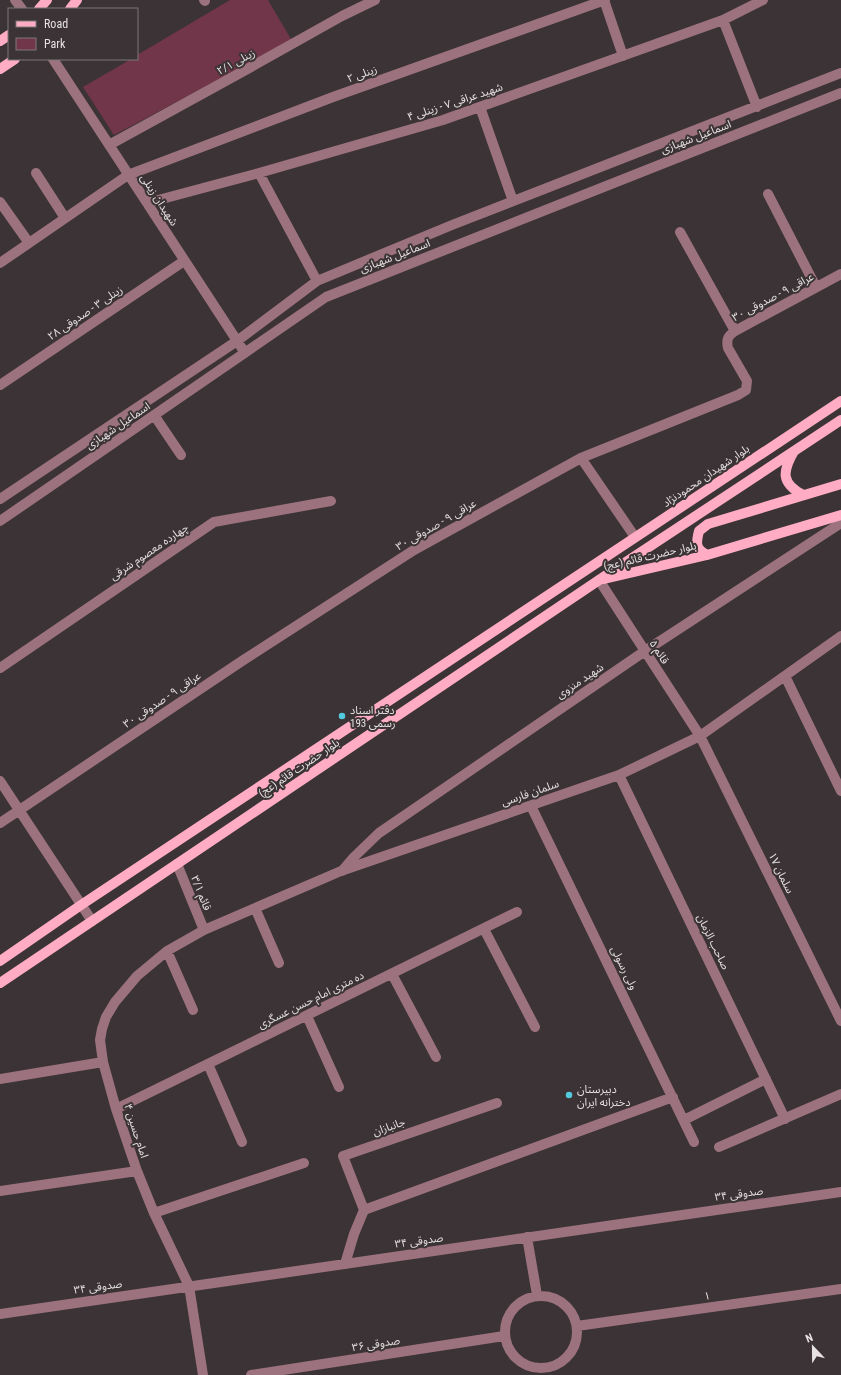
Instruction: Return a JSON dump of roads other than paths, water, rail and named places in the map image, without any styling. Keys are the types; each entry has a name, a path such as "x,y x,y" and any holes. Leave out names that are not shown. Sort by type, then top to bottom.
{"main road":[{"path":"40,8 47,0"},
{"path":"71,8 77,0"},
{"path":"0,69 14,60"},
{"name":"بلوار شهیدان محمودنژاد","path":"584,571 841,401"},
{"path":"599,580 841,420"},
{"path":"795,449 787,464 785,472 786,480 791,488 803,495"},
{"name":"بلوار حضرت قائم (عج)","path":"707,555 701,551 696,542 699,531 708,524 841,484"},
{"name":"بلوار حضرت قائم (عج)","path":"0,982 599,580 707,555 841,515"},
{"name":"بلوار حضرت قائم (عج)","path":"0,961 81,905 584,571"}],"street":[{"name":"زینلی ۲/۱","path":"109,145 342,16 375,0"},
{"path":"604,0 624,56"},
{"name":"زینلی ۲","path":"0,263 128,175 333,97 604,0"},
{"name":"شهید عراقی ۷ - زینلی ۴","path":"147,203 259,173 443,120 723,20 763,0"},
{"path":"723,20 757,107"},
{"name":"شهیدان زینلی","path":"54,60 245,353"},
{"name":"اسماعیل شهبازی","path":"0,499 236,341 317,281 513,201 841,73"},
{"name":"اسماعیل شهبازی","path":"0,521 326,297 841,93"},
{"path":"480,107 513,201"},
{"path":"36,173 65,218"},
{"path":"259,173 317,281"},
{"path":"768,194 816,287"},
{"path":"0,202 30,243"},
{"path":"680,232 735,331"},
{"name":"زینلی ۳ - صدوقی ۲۸","path":"0,385 184,261"},
{"name":"عراقی ۹ - صدوقی ۳۰","path":"0,823 242,661 414,550 581,458 738,395 746,390 747,381 728,348 728,337 735,331 841,274"},
{"path":"154,415 181,455"},
{"path":"581,458 636,537"},
{"name":"چهارده معصوم شرقی","path":"0,668 214,522 330,501"},
{"name":"شهید منزوی","path":"341,871 379,833 645,651 841,523"},
{"name":"قائم ۵","path":"599,580 700,736"},
{"name":"سلمان فارسی","path":"204,930 341,871 619,775 700,736 841,636"},
{"path":"785,676 841,791"},
{"name":"سلمان ۱۷","path":"700,736 841,1021"},
{"name":"صاحب الزمان","path":"619,775 785,1119"},
{"path":"0,781 92,921"},
{"name":"ولی رسولی","path":"531,806 694,1142"},
{"name":"قائم ۳/۱","path":"177,864 204,930"},
{"path":"255,908 279,963"},
{"name":"ده متری امام حسن عسگری","path":"116,1109 517,912"},
{"path":"484,928 535,1027"},
{"name":"امام حسین ۴","path":"203,1375 189,1286 154,1213 137,1171 116,1109 103,1062 100,1040 106,1017 115,1002 137,976 167,951 204,930"},
{"path":"167,951 193,1010"},
{"path":"392,974 436,1057"},
{"path":"307,1016 340,1087"},
{"path":"0,1079 103,1062"},
{"path":"208,1064 242,1142"},
{"path":"684,1120 766,1079"},
{"path":"718,1147 841,1094"},
{"path":"345,1264 354,1234 364,1210 673,1097"},
{"name":"جانبازان","path":"364,1210 343,1156 498,1102"},
{"path":"154,1213 304,1164"},
{"path":"0,1191 137,1171"},
{"name":"صدوقی ۳۴","path":"0,1314 841,1192"},
{"path":"527,1237 537,1295"},
{"name":"۱","path":"577,1326 841,1290"},
{"path":"537,1295 553,1297 560,1300 571,1311 577,1326 577,1337 574,1347 568,1357 550,1371 534,1368 520,1362 512,1355 504,1336 505,1325 509,1314 516,1305 537,1295"},
{"name":"صدوقی ۳۶","path":"251,1375 504,1336"}],"place":[{"name":"دفتر اسناد رسمی 193","path":"342,716"},
{"name":"دبیرستان دخترانه ایران","path":"569,1095"}]}
